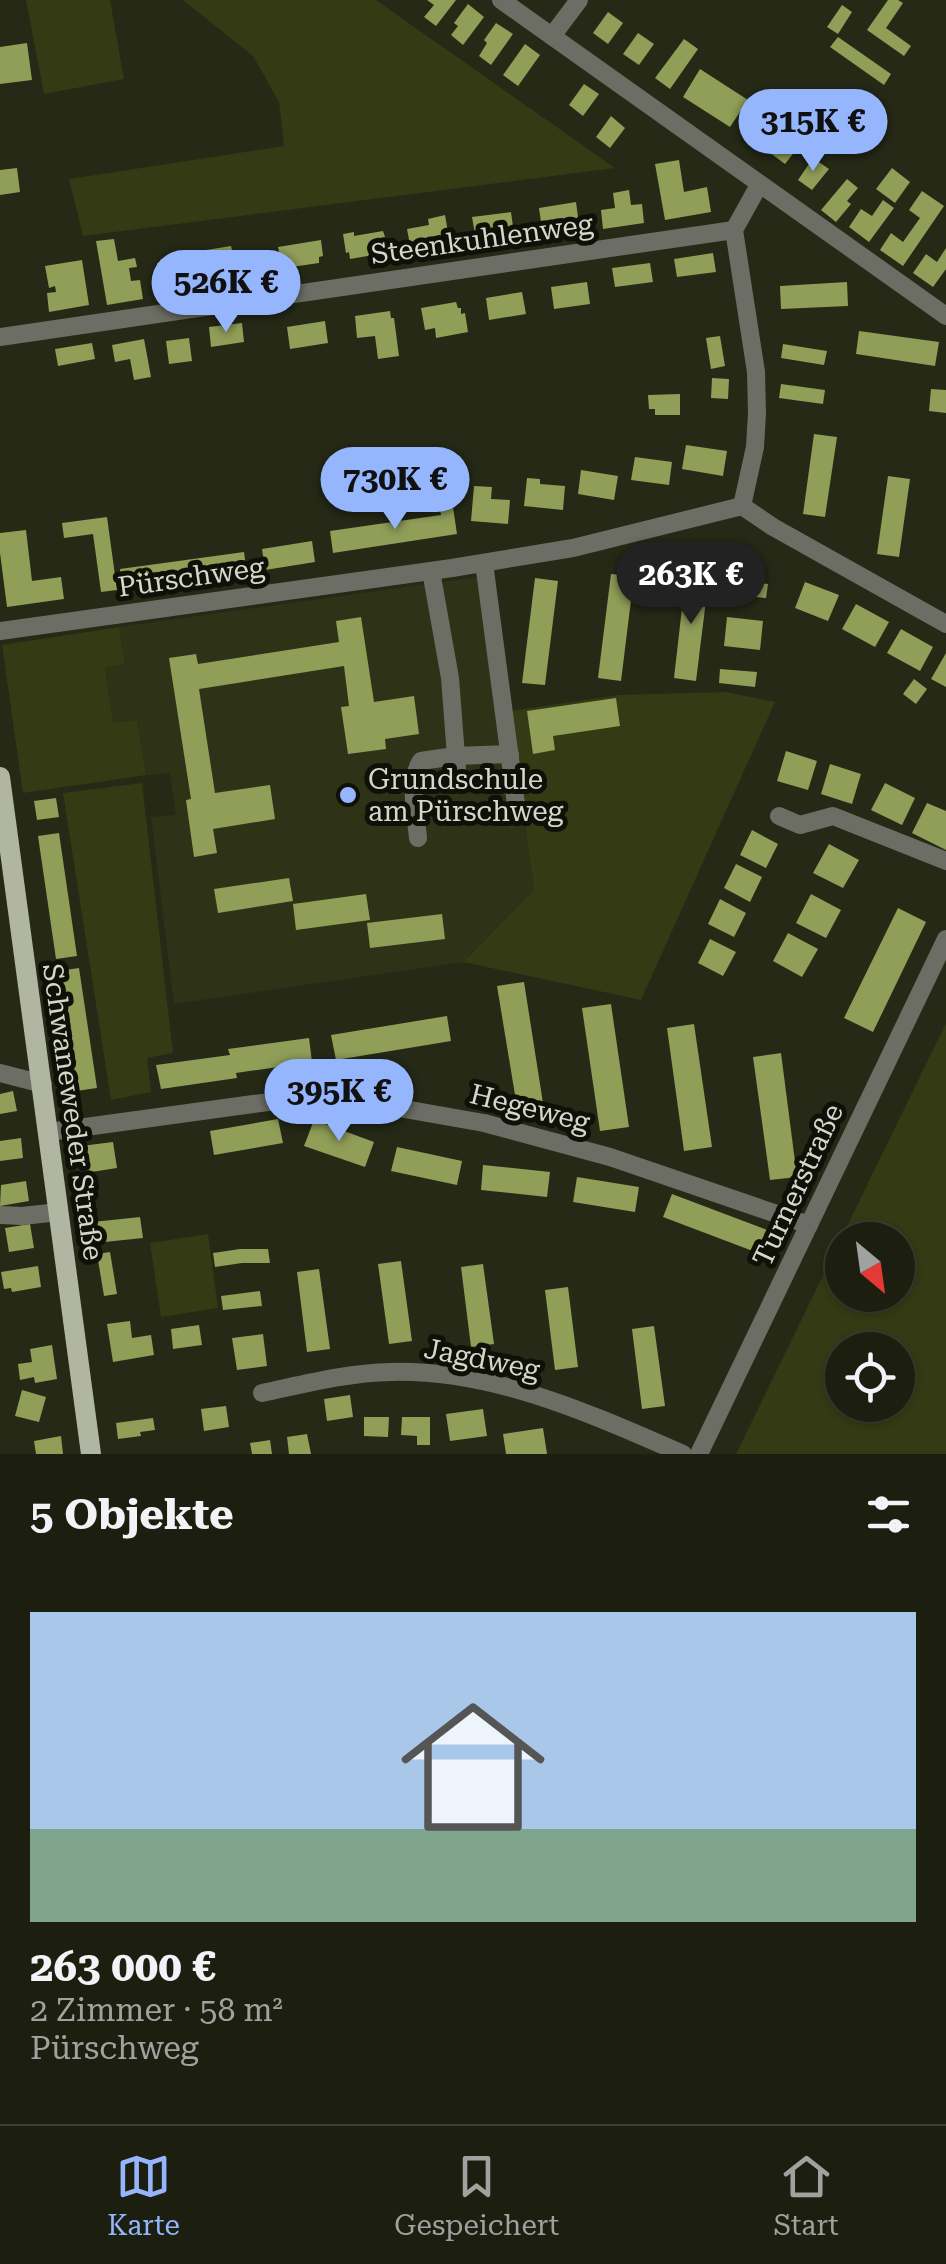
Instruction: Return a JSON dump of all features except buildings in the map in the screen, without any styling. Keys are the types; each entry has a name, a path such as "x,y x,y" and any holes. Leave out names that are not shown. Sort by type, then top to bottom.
{"main road":[{"name":"Schwaneweder Straße","path":"0,778 91,1454"}],"street":[{"path":"501,0 946,316"},
{"path":"552,36 579,0"},
{"path":"758,185 734,230 756,372 758,413 742,506 946,624"},
{"name":"Steenkuhlenweg","path":"0,337 734,230"},
{"name":"Pürschweg","path":"0,631 484,563 573,548 742,506"},
{"path":"484,563 516,804"},
{"path":"432,571 450,678 458,782"},
{"path":"418,838 414,796 416,768 421,761 510,754"},
{"path":"780,816 800,826 834,816 946,861"},
{"name":"Turnerstraße","path":"699,1454 946,939"},
{"path":"0,1073 42,1084"},
{"name":"Hegeweg","path":"49,1132 305,1097 376,1104 484,1122 610,1157 809,1224"},
{"path":"0,1215 59,1212"},
{"name":"Jagdweg","path":"262,1393 354,1374 433,1373 569,1406 682,1454"}],"shaded area":[{"path":"26,0 110,0 124,79 44,94"},
{"path":"183,0 376,0 615,168 83,236 69,179 284,146 279,102 253,56"},
{"name":"Grundschule am Pürschweg","path":"491,575 534,890 463,962 174,1004 151,817 176,815 170,773 146,775 137,720 113,723 105,668 125,664 119,627"},
{"path":"119,627 125,664 105,668 113,723 137,720 146,775 23,793 2,645"},
{"path":"725,692 775,702 641,1000 463,962 534,890 510,711 619,695"},
{"path":"142,783 173,1053 147,1058 151,1092 111,1100 63,793"},
{"path":"946,1023 946,1454 736,1454 825,1271 825,1312 915,1312 915,1222 849,1222"},
{"path":"208,1234 218,1308 161,1317 150,1243"}],"place":[{"name":"Grundschule am Pürschweg","path":"348,795"}]}
